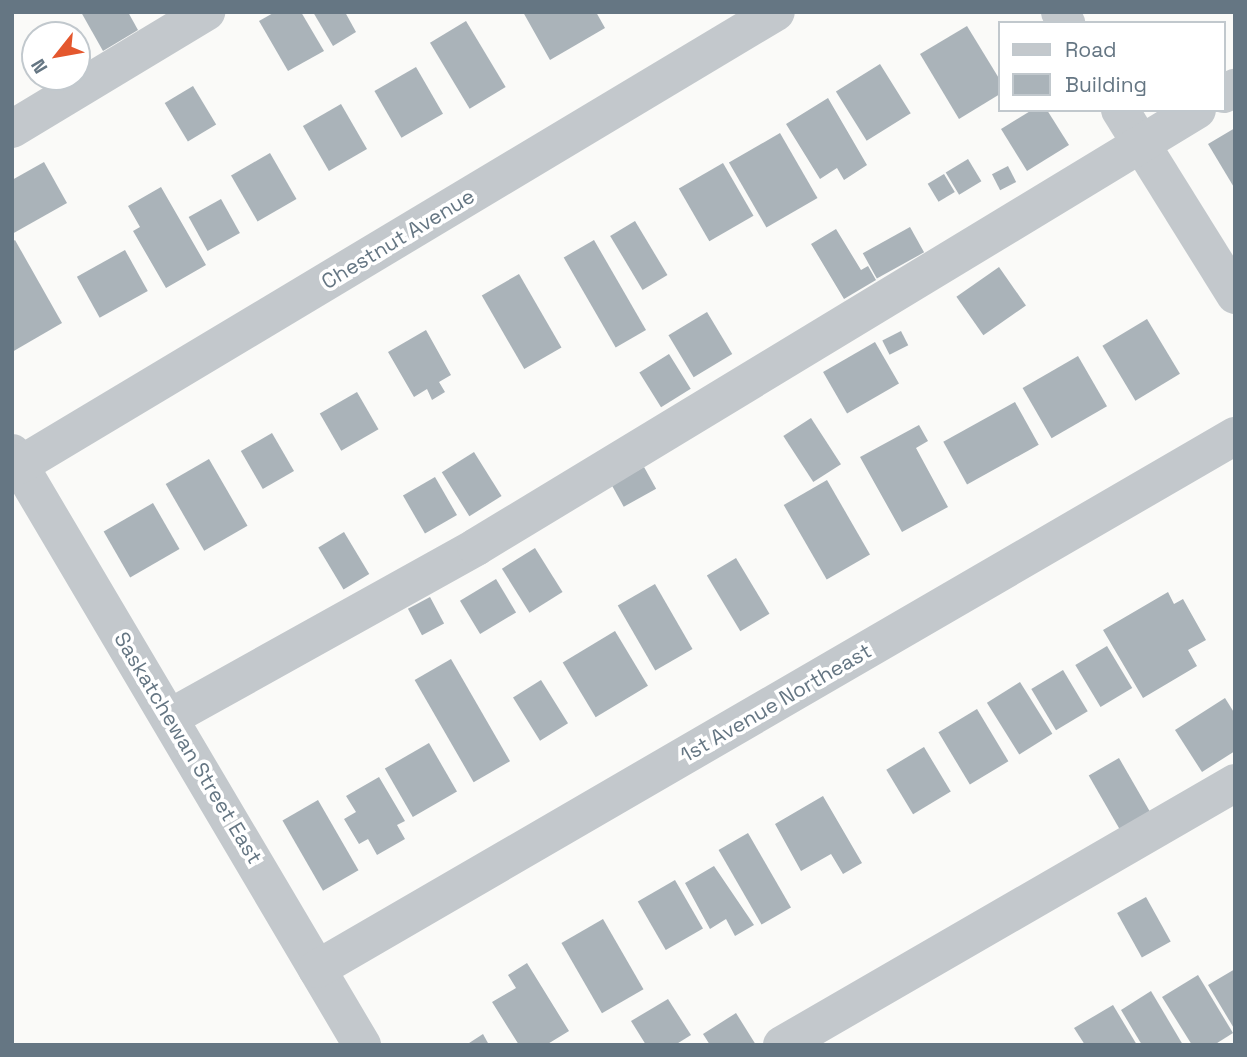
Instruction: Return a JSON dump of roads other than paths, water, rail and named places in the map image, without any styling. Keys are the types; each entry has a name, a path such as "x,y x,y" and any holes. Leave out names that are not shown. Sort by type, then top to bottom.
{"street":[{"path":"12,129 206,12"},
{"name":"Chestnut Avenue","path":"16,459 776,12"},
{"path":"1121,112 1235,295"},
{"path":"171,717 512,526 1194,112"},
{"name":"1st Avenue Northeast","path":"317,969 1235,436"},
{"name":"Saskatchewan Street East","path":"16,459 171,717 362,1045"},
{"path":"782,1045 1235,783"}]}
